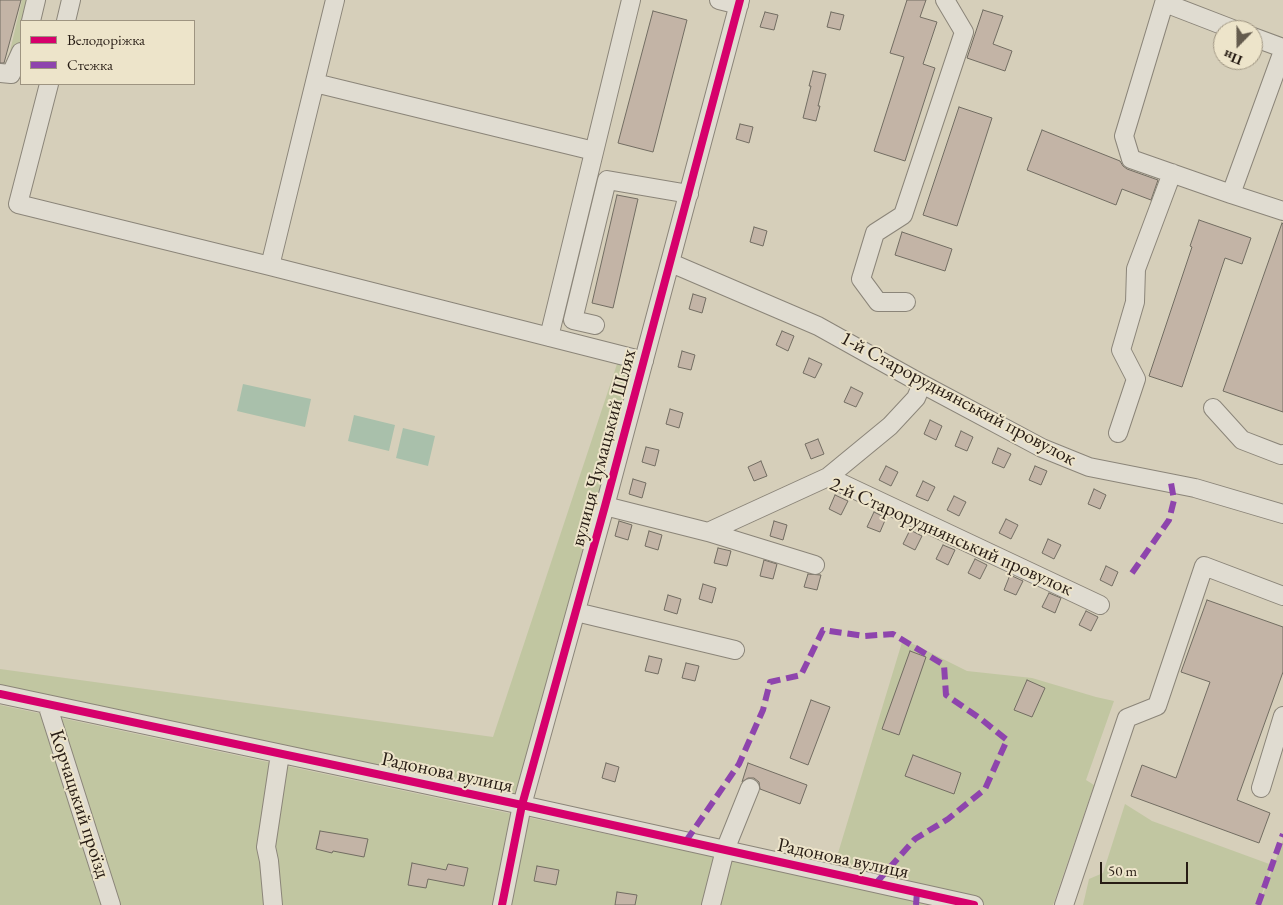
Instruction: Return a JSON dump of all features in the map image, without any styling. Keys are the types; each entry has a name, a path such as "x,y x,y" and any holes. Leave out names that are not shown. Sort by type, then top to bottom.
{"street":[{"path":"30,20 36,0"},
{"path":"66,20 72,0"},
{"path":"270,266 335,0"},
{"path":"549,337 631,0"},
{"path":"719,0 740,2"},
{"path":"906,302 878,302 861,279 875,233 903,214 964,32 945,0"},
{"name":"вулиця Чумацький Шлях","path":"502,905 522,805 671,263 740,2"},
{"path":"1213,21 1165,2 1124,136 1131,159 1283,211"},
{"path":"1231,194 1283,50 1263,41"},
{"path":"0,73 11,74 20,54"},
{"path":"315,83 594,151"},
{"path":"50,85 18,204 644,361"},
{"path":"1118,433 1136,379 1121,350 1135,302 1136,269 1172,173"},
{"path":"595,325 573,320 607,180 689,194"},
{"name":"1-й Староруднянський провулок","path":"671,263 818,326 1042,448 1089,467 1196,488 1283,514"},
{"path":"828,477 890,426 916,398 922,384"},
{"path":"1213,408 1242,440 1281,455 1283,454"},
{"name":"2-й Староруднянський провулок","path":"708,532 828,477 1100,605"},
{"path":"605,506 708,532 815,565"},
{"path":"1064,905 1127,718 1157,706 1204,566 1283,596"},
{"path":"576,612 735,650"},
{"name":"Радонова вулиця","path":"0,694 522,805 965,904"},
{"name":"Корчацький проїзд","path":"47,704 111,905"},
{"path":"1261,788 1283,716"},
{"path":"273,905 266,847 280,754"},
{"path":"711,905 725,850 750,788"}],"shaded area":[{"path":"22,0 33,0 28,20 20,20 20,44 12,66 6,68"},
{"path":"620,355 644,361 522,805 0,694 0,669 493,737"},
{"path":"243,384 311,399 305,427 237,411"},
{"path":"354,415 395,425 389,451 348,441"},
{"path":"403,428 435,436 428,466 396,458"},
{"path":"903,639 967,671 1032,678 1114,701 1086,780 1094,785 1053,905 973,905 832,873"},
{"path":"0,705 917,900 947,905 0,905"},
{"path":"1125,804 1152,821 1272,865 1258,905 1083,905 1089,879 1103,873"},
{"path":"1283,840 1283,905 1259,905"}],"building":[{"path":"0,0 21,0 4,63 0,63"},
{"path":"907,0 926,0 920,17 937,22 923,64 935,68 905,161 874,151 904,57 890,53"},
{"path":"983,10 1003,16 993,44 1012,51 1005,71 967,58"},
{"path":"653,11 687,20 653,152 618,143"},
{"path":"765,12 778,15 774,30 760,27"},
{"path":"831,12 844,15 840,30 827,27"},
{"path":"813,71 826,74 816,121 803,118"},
{"path":"959,107 992,118 957,226 923,215"},
{"path":"740,124 753,127 749,143 736,139"},
{"path":"1042,130 1120,161 1127,169 1158,180 1151,200 1122,189 1116,205 1027,170"},
{"path":"617,195 638,199 613,308 592,303"},
{"path":"1199,220 1251,238 1242,264 1225,258 1182,387 1149,376 1192,247 1190,246"},
{"path":"1283,224 1283,412 1223,391"},
{"path":"754,227 767,231 763,246 750,242"},
{"path":"902,232 952,249 945,271 895,255"},
{"path":"693,294 706,298 702,313 689,309"},
{"path":"782,331 794,336 788,351 776,345"},
{"path":"682,351 695,355 691,370 678,367"},
{"path":"809,358 822,364 815,378 803,373"},
{"path":"851,387 863,393 856,407 844,402"},
{"path":"670,409 683,413 679,428 666,424"},
{"path":"930,420 942,426 936,440 924,434"},
{"path":"961,431 973,437 967,451 955,446"},
{"path":"818,439 824,454 811,459 805,444"},
{"path":"646,447 659,450 655,466 642,462"},
{"path":"998,448 1011,454 1004,468 992,463"},
{"path":"761,461 767,476 754,481 748,467"},
{"path":"886,466 898,472 891,486 879,480"},
{"path":"1035,466 1047,471 1041,485 1029,480"},
{"path":"633,479 646,483 642,498 629,494"},
{"path":"923,481 935,487 928,501 916,496"},
{"path":"1094,489 1106,495 1100,509 1088,504"},
{"path":"835,495 848,501 841,515 829,509"},
{"path":"954,496 966,502 959,516 947,510"},
{"path":"874,512 886,518 880,532 867,527"},
{"path":"1006,519 1018,525 1011,539 999,533"},
{"path":"619,521 632,525 628,540 615,536"},
{"path":"774,521 787,525 783,540 770,536"},
{"path":"910,530 922,536 915,550 903,544"},
{"path":"649,531 662,535 658,550 645,546"},
{"path":"1048,539 1061,545 1054,559 1042,553"},
{"path":"943,545 955,550 948,565 936,559"},
{"path":"718,548 731,551 727,566 714,563"},
{"path":"975,559 987,565 980,579 968,573"},
{"path":"764,560 777,564 773,579 760,576"},
{"path":"1106,566 1118,572 1112,586 1100,580"},
{"path":"808,574 821,575 817,590 804,587"},
{"path":"1010,575 1023,581 1016,595 1004,590"},
{"path":"703,584 716,588 712,603 699,599"},
{"path":"1049,593 1061,598 1055,613 1042,607"},
{"path":"668,595 681,599 677,614 664,610"},
{"path":"1207,600 1283,627 1283,672 1237,800 1270,813 1259,843 1131,796 1142,765 1176,778 1210,682 1181,672"},
{"path":"1086,611 1098,617 1091,631 1079,625"},
{"path":"910,651 926,657 899,735 882,729"},
{"path":"649,656 662,659 658,674 645,671"},
{"path":"686,663 699,666 695,681 682,678"},
{"path":"1027,680 1045,688 1032,717 1014,710"},
{"path":"811,700 830,707 808,765 790,758"},
{"path":"913,755 961,773 954,794 905,776"},
{"path":"606,763 619,767 615,782 602,778"},
{"path":"748,763 807,785 800,804 760,789 759,782 754,778 748,778 742,782"},
{"path":"320,831 368,839 364,857 316,849"},
{"path":"412,863 446,870 448,864 468,868 464,886 428,879 426,888 408,885"},
{"path":"537,866 559,870 556,885 534,881"},
{"path":"617,892 637,895 635,905 615,905"}],"marked path":[{"path":"1132,573 1169,520 1174,500 1171,483"},
{"path":"686,841 739,764 763,710 770,682 801,675 823,630 864,636 893,634 944,665 946,695 1007,740 985,789 948,819 915,839 876,883"},
{"path":"1258,905 1283,834"},
{"path":"916,905 917,892"}],"cycle path":[{"path":"502,905 522,805 605,506 740,0"},
{"path":"0,694 522,805 974,905"}]}
